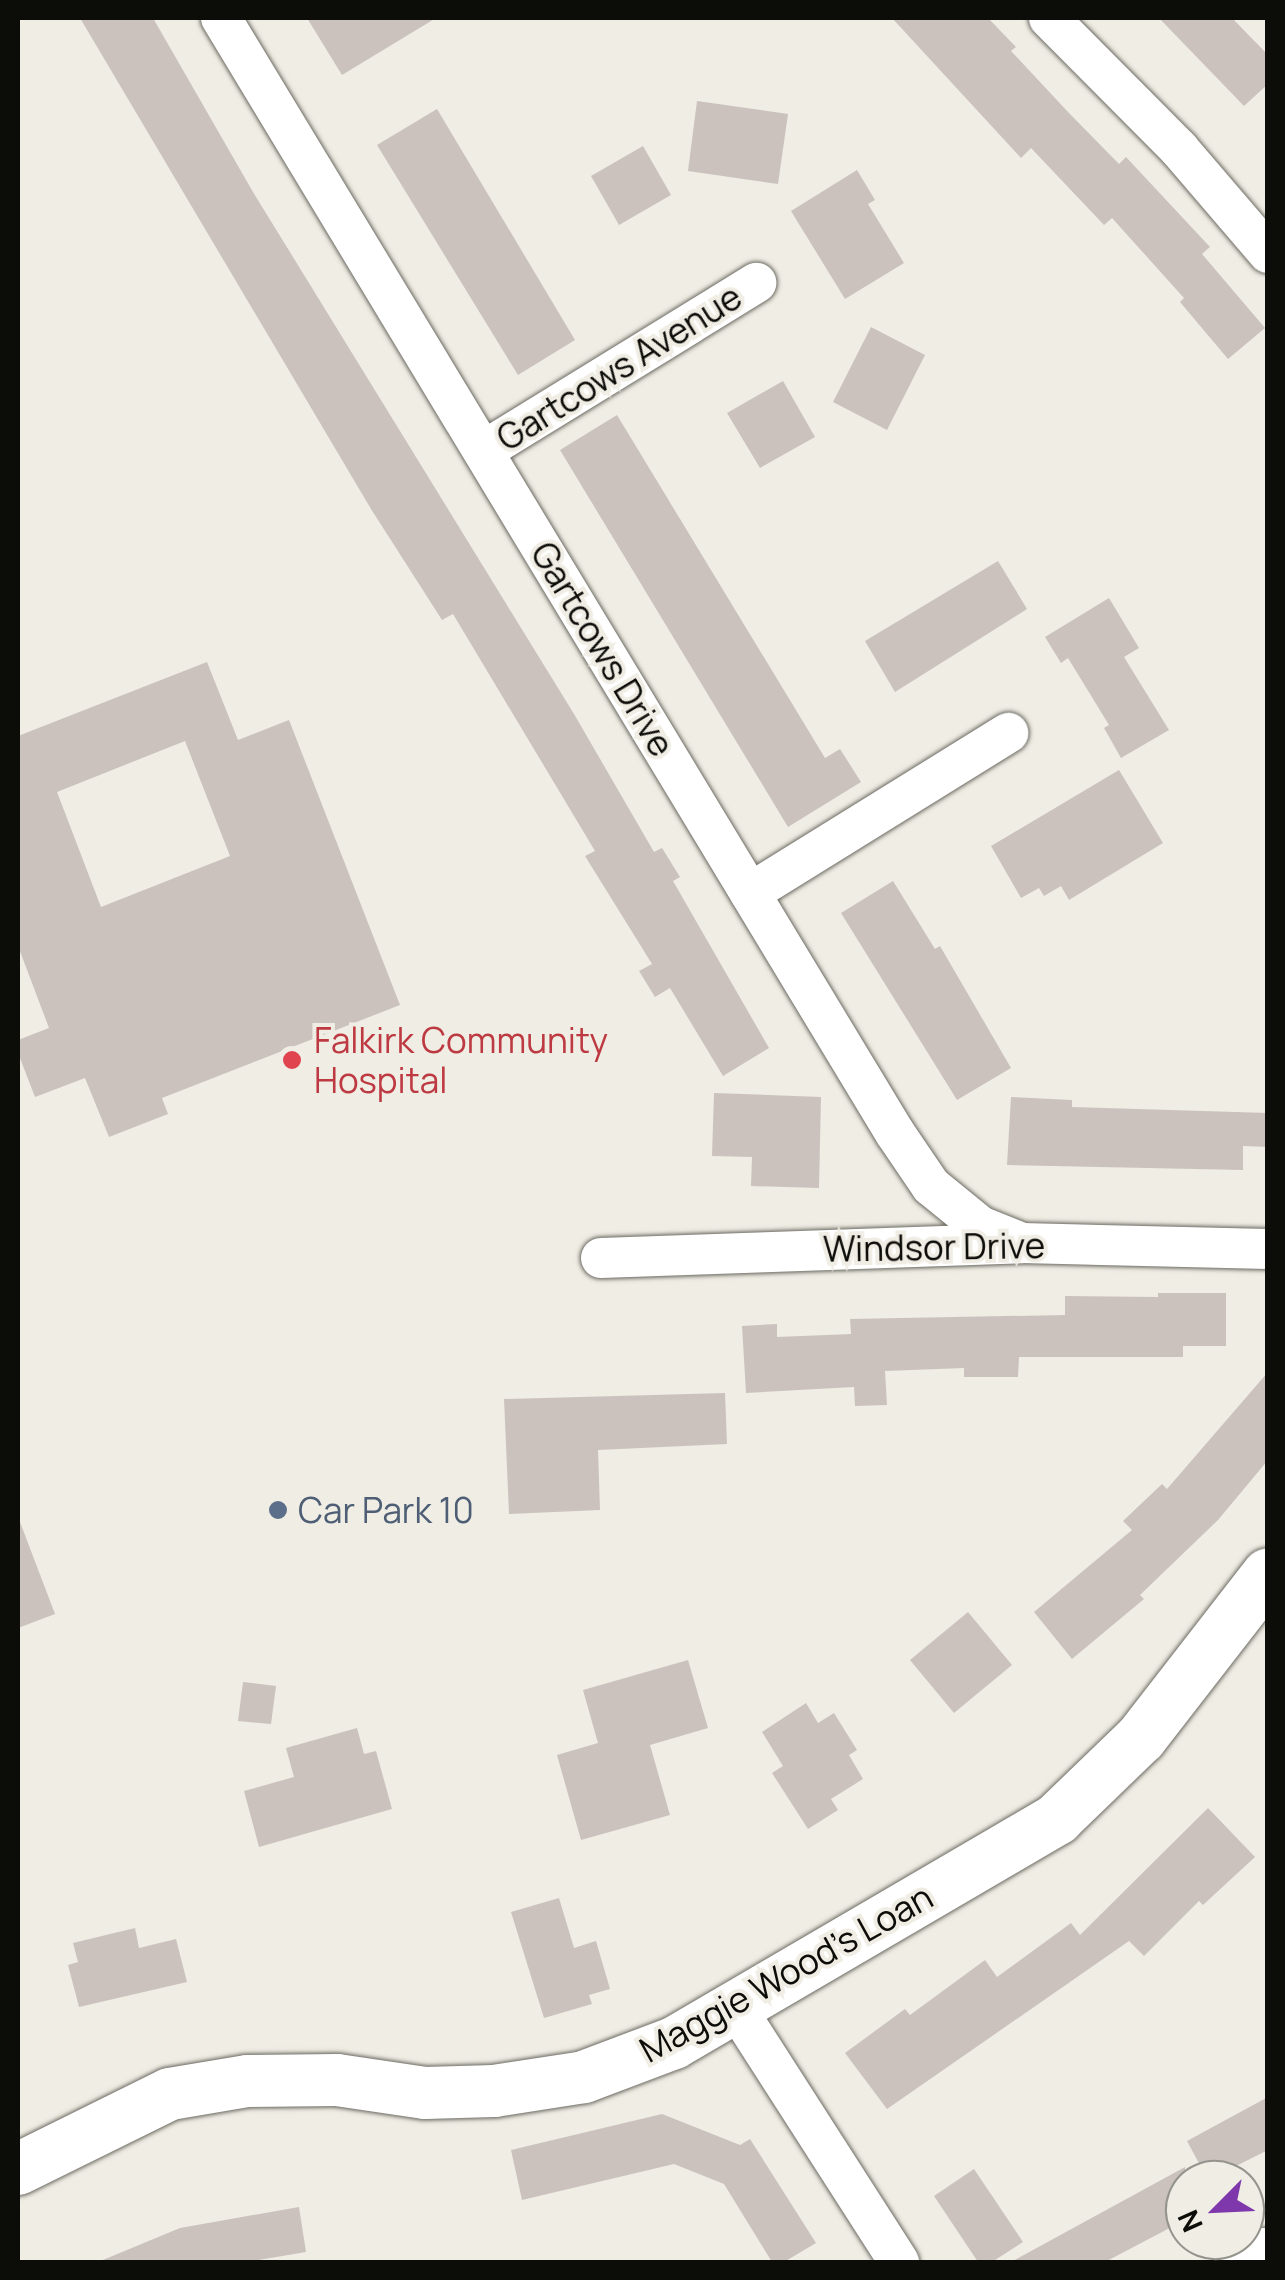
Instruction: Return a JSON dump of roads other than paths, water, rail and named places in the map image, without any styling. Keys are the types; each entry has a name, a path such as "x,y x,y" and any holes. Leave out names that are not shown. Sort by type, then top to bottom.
{"street":[{"name":"Gartcows Drive","path":"222,18 750,893 932,1186 980,1226 1022,1243"},
{"path":"1049,18 1179,149 1268,253"},
{"name":"Gartcows Avenue","path":"482,451 756,283"},
{"path":"750,893 1008,733"},
{"name":"Windsor Drive","path":"601,1258 1022,1243 1268,1249"},
{"name":"Maggie Wood's Loan","path":"18,2169 170,2094 248,2081 337,2080 425,2093 494,2091 584,2077 674,2043 1057,1819 1141,1738 1268,1574"},
{"path":"736,2008 899,2262"},
{"path":"1234,2262 1262,2248 1268,2250"}],"place":[{"name":"Falkirk Community Hospital","path":"292,1060"},
{"name":"Car Park 10","path":"278,1510"}]}
